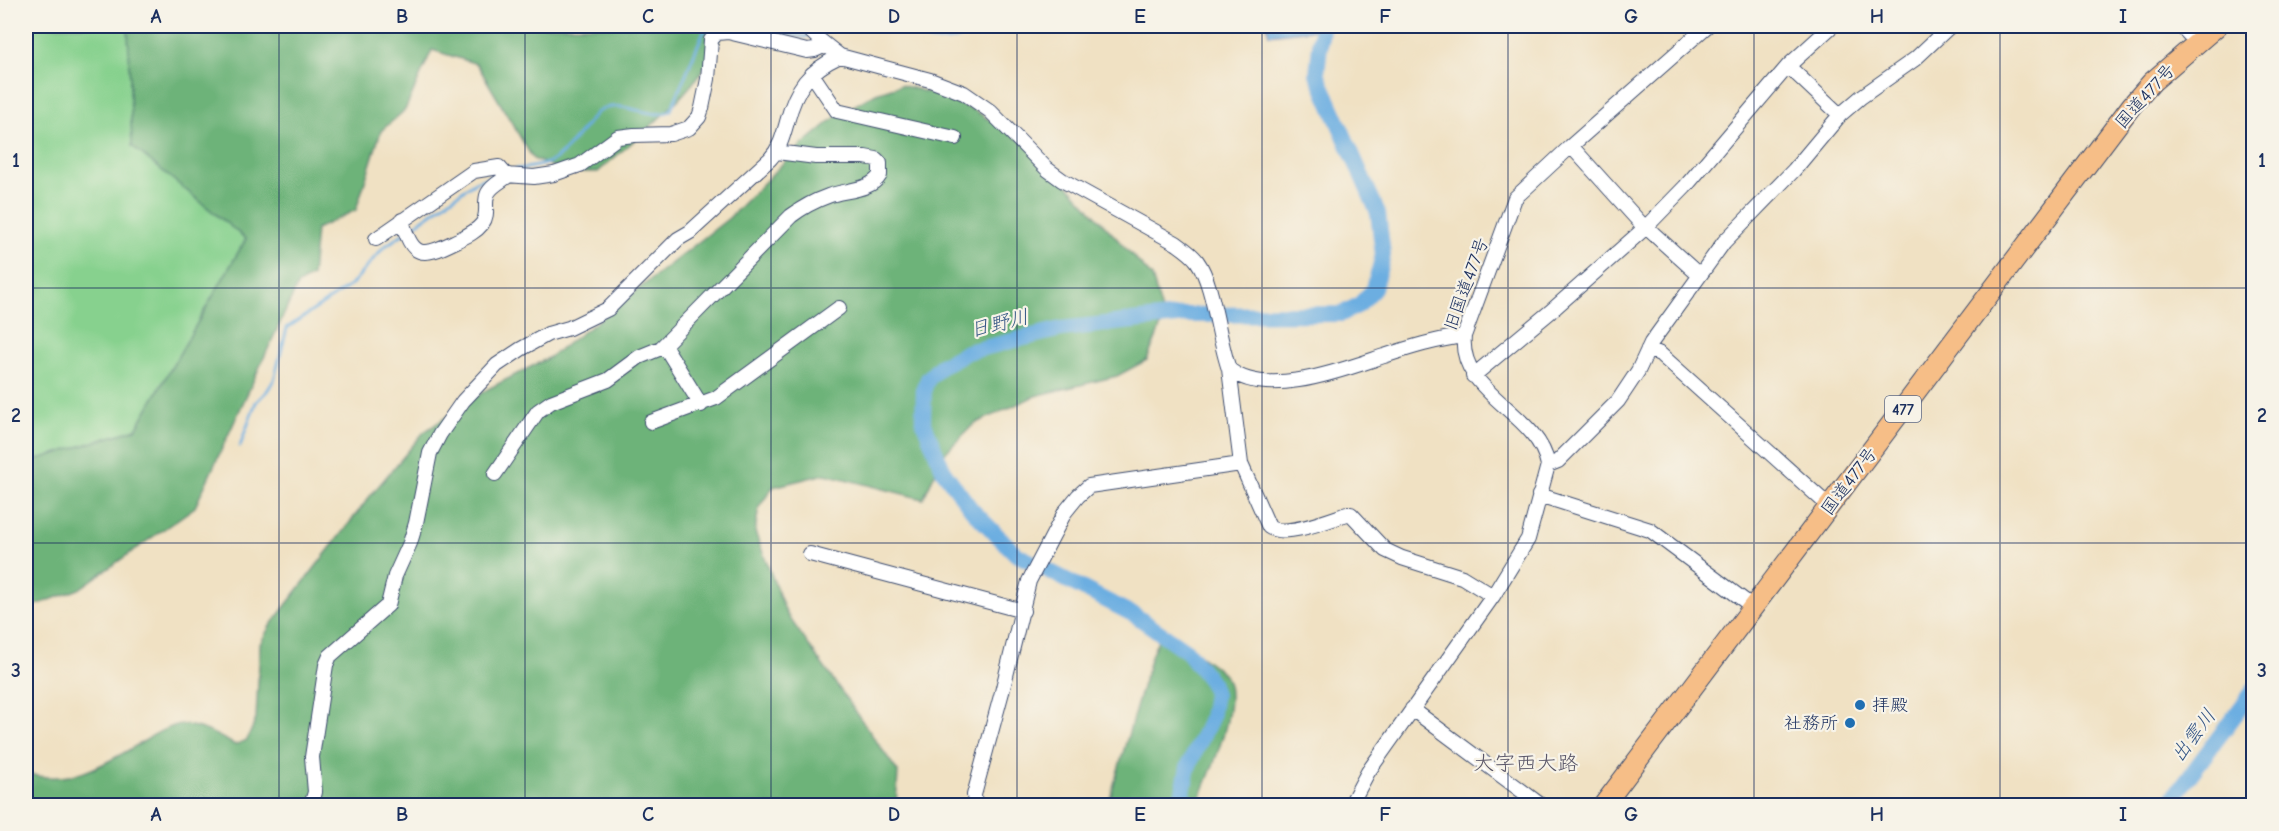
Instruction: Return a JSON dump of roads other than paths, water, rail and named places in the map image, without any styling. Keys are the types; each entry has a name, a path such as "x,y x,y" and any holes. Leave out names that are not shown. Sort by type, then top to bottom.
{"highway":[{"name":"国道477号","path":"1603,806 2132,105 2152,82 2217,26"}],"street":[{"path":"805,26 840,56 930,80 964,93 990,111 1047,169 1062,180 1176,243 1193,256 1204,272 1229,369 1241,464 1269,526 1278,530 1310,526 1351,514 1385,550 1462,578 1493,596"},
{"name":"旧国道477号","path":"1548,465 1546,454 1529,430 1473,376 1465,358 1464,336 1515,198 1707,26"},
{"path":"1473,376 1646,228 1685,187 1788,66 1832,26"},
{"path":"1350,806 1368,772 1493,596 1528,539 1548,465 1558,460 1618,401 1638,371 1648,349 1724,242 1794,170 1840,115 1861,97 1915,59 1950,26"},
{"path":"2181,26 2196,42"},
{"path":"376,239 404,228 474,171 534,177 554,174 580,165 618,137 672,134 688,128 699,117 702,108 708,79 711,40 717,33 728,32 807,51 815,50 823,43"},
{"path":"311,806 315,792 312,757 326,665 330,656 388,605 394,576 410,543 416,523 430,453 445,426 463,401 497,365 548,334 569,328 608,309 678,239 690,232 777,152 783,140 792,104 803,81 826,63 840,56"},
{"path":"1788,66 1840,115"},
{"path":"812,74 837,111 954,138"},
{"path":"1571,146 1646,228 1699,275"},
{"path":"495,474 538,411 551,402 608,380 639,357 664,345 791,216 806,205 831,194 869,185 880,176 880,163 871,158 816,157 777,152"},
{"path":"404,228 418,250 431,253 473,232 484,221 487,213 488,192 505,173"},
{"path":"651,422 716,398 839,308"},
{"path":"1229,369 1235,374 1256,380 1286,381 1322,377 1384,356 1464,336"},
{"path":"664,345 701,405"},
{"path":"1648,349 1660,354 1829,506"},
{"path":"975,806 974,795 1029,581 1065,512 1089,486 1241,464"},
{"path":"1539,495 1650,530 1753,607"},
{"path":"810,554 1023,611"},
{"path":"1412,709 1542,806"}],"water":[{"path":"1267,26 1345,26 1269,35"}],"waterway":[{"path":"516,169 541,165 556,158 595,114 608,107 627,108 655,114 671,110 703,33 711,26"},
{"path":"742,26 806,37 809,34"},
{"path":"903,26 919,36 936,41 963,36 972,32 973,26"},
{"name":"日野川","path":"1180,806 1188,767 1211,718 1215,694 1211,682 1188,652 1136,616 1016,554 972,510 944,472 923,421 924,388 928,379 941,366 967,352 1061,329 1186,315 1341,314 1359,305 1374,289 1383,255 1378,213 1317,74 1322,26"},
{"path":"408,230 475,182 499,174"},
{"path":"240,446 256,402 274,380 287,328 351,285 384,247 403,234"},
{"name":"出雲川","path":"2167,806 2254,690"}],"place":[{"name":"拝殿","path":"1860,705"},
{"name":"社務所","path":"1850,723"}],"district":[{"name":"大字西大路","path":"1526,763"}]}
